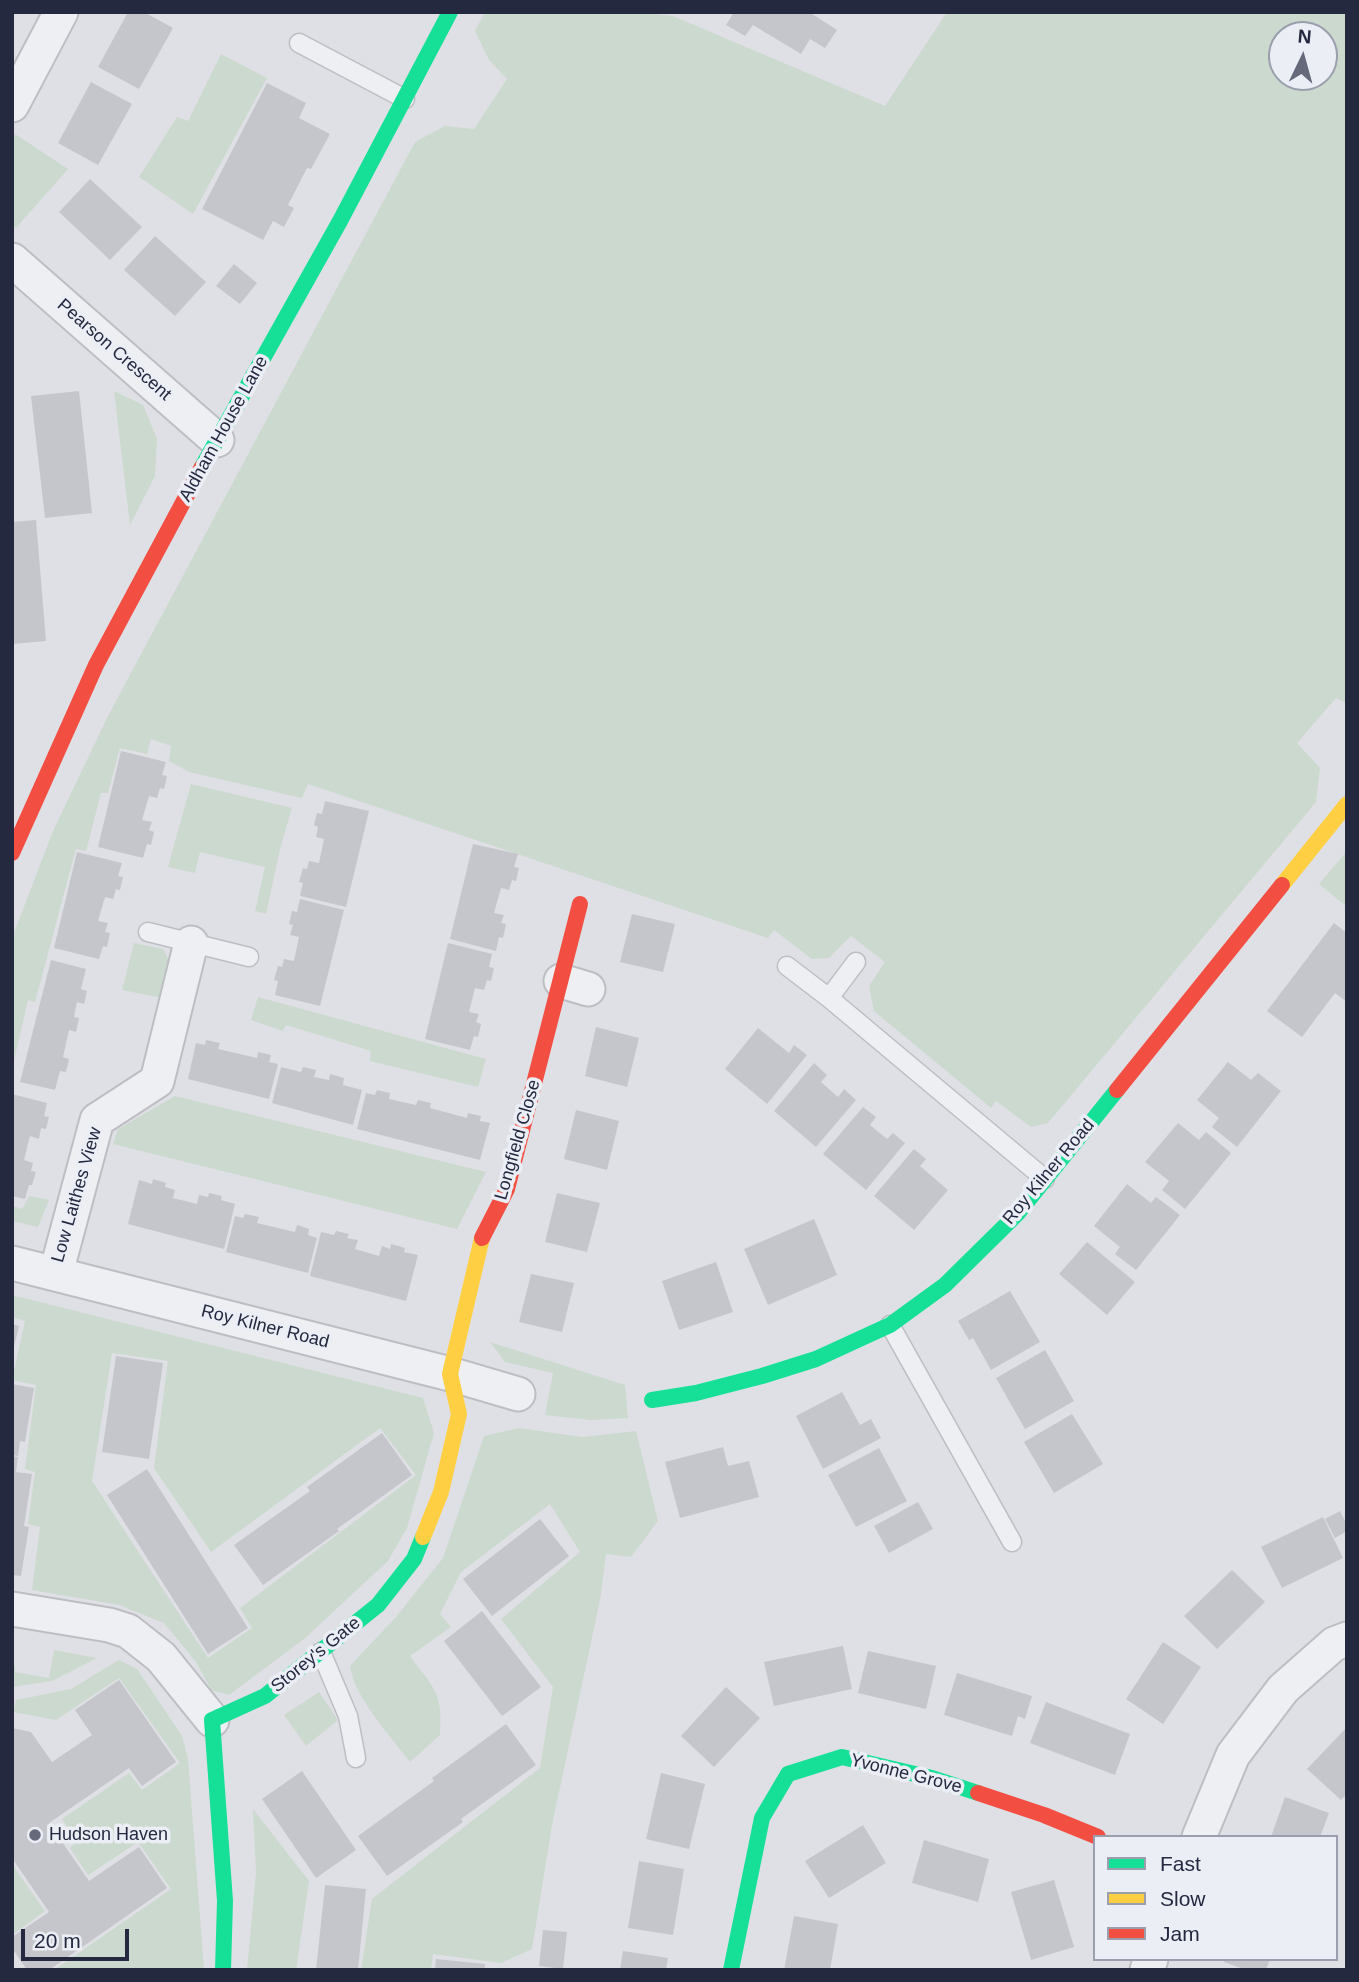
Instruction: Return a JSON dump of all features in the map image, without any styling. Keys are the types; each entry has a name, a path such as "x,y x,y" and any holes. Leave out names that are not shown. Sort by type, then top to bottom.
{"street":[{"path":"12,104 61,12"},
{"name":"Aldham House Lane","path":"12,853 96,665 217,440 340,221 450,12"},
{"name":"Pearson Crescent","path":"12,260 217,440"},
{"name":"Roy Kilner Road","path":"652,1400 696,1393 816,1359 890,1325 945,1285 1018,1213 1347,804"},
{"name":"Longfield Close","path":"450,1374 481,1240 507,1189 575,985 580,904"},
{"name":"Low Laithes View","path":"55,1273 97,1120 156,1082 191,943"},
{"name":"Roy Kilner Road","path":"12,1263 450,1374 518,1394"},
{"name":"Storey's Gate","path":"212,1720 265,1696 321,1652 378,1605 414,1559 441,1492 459,1414 450,1374"},
{"path":"12,1609 109,1625 128,1631 161,1657 212,1720 225,1901 223,1970"},
{"path":"1200,1835 1233,1755 1283,1689 1334,1644 1347,1639"},
{"name":"Yvonne Grove","path":"731,1970 761,1818 788,1774 842,1757 932,1778 1044,1815 1093,1835"}],"lane":[{"path":"299,43 405,99"},
{"path":"148,932 249,957"},
{"path":"829,998 856,962"},
{"path":"787,966 1045,1179"},
{"path":"890,1325 1012,1542"},
{"path":"321,1652 348,1716 356,1758"}],"shaded area":[{"path":"485,12 635,12 673,16 885,106 947,12 1347,12 1347,703 1336,698 1297,743 1320,768 1316,802 1048,1123 1031,1127 996,1101 991,1108 874,1011 869,986 885,962 851,936 829,958 812,959 774,930 768,938 308,784 302,798 189,772 169,761 171,746 151,739 147,754 120,748 108,793 101,793 86,851 76,849 35,1002 28,1000 12,1069 12,938 53,831 108,716 415,142 445,126 474,129 507,79 489,60 475,31"},
{"path":"221,54 267,78 193,214 139,177 177,117 188,121"},
{"path":"15,134 68,169 16,228 12,224 12,140"},
{"path":"114,391 143,405 157,439 155,476 130,525"},
{"path":"191,784 292,808 266,914 255,911 265,867 200,852 195,873 168,867"},
{"path":"1347,851 1347,907 1319,884"},
{"path":"134,943 163,949 170,962 162,998 122,990"},
{"path":"258,997 486,1059 478,1087 370,1061 371,1051 286,1025 283,1031 251,1020"},
{"path":"175,1096 486,1172 457,1229 113,1144 118,1129"},
{"path":"29,1196 49,1200 38,1227 12,1221 12,1206 22,1209"},
{"path":"12,1295 423,1398 434,1433 407,1528 388,1561 304,1639 229,1695 211,1690 196,1662 164,1623 119,1605 32,1590 40,1527 28,1524 35,1472 25,1469 36,1385 12,1380 25,1321 12,1317","holes":["112,1353 168,1361 154,1468 211,1552 380,1428 416,1475 240,1608 252,1628 208,1658 92,1481"]},
{"path":"490,1342 625,1385 628,1418 591,1420 545,1415 553,1373 505,1362"},
{"path":"519,1428 582,1437 636,1431 658,1521 631,1557 606,1554 600,1600 552,1825 532,1949 501,1963 433,1954 431,1970 361,1970 372,1899 540,1768 553,1687 501,1619 580,1552 550,1504 461,1572 440,1614 451,1627 410,1656 435,1691 441,1720 440,1735 410,1762 366,1704 350,1666 396,1617 443,1558 484,1436"},
{"path":"54,1650 97,1658 52,1681 12,1687 12,1666 15,1666 15,1672 49,1678"},
{"path":"119,1660 137,1669 182,1736 188,1758 204,1970 54,1970 171,1889 138,1842 88,1875 70,1848 77,1842 62,1819 129,1773 142,1790 180,1763 119,1678 56,1720 13,1712 16,1700 71,1689"},
{"path":"319,1692 338,1720 306,1746 284,1715"},
{"path":"253,1809 309,1881 296,1970 247,1970 256,1873"},
{"path":"12,1864 45,1911 12,1935"}],"building":[{"path":"128,12 144,12 173,28 139,89 98,67"},
{"path":"734,12 809,12 837,30 825,48 810,39 801,54 753,25 745,36 726,25"},
{"path":"91,82 132,104 98,165 58,143"},
{"path":"267,83 306,103 299,118 330,134 311,169 307,168 288,205 294,208 284,227 273,221 263,240 202,209"},
{"path":"90,179 142,227 110,260 59,212"},
{"path":"155,236 206,282 175,316 124,270"},
{"path":"234,264 257,283 240,304 216,286"},
{"path":"79,391 92,513 45,518 31,396"},
{"path":"36,520 46,641 12,644 12,522"},
{"path":"121,751 166,762 162,775 167,776 164,789 160,788 157,798 149,796 142,820 152,822 149,830 154,832 151,845 147,844 143,858 98,847"},
{"path":"325,801 369,811 346,907 300,896 303,883 299,882 303,868 307,869 309,861 319,863 324,839 316,837 318,827 314,825 317,813 322,814"},
{"path":"473,844 518,854 514,867 519,868 516,881 512,880 509,890 501,888 494,913 504,915 501,923 506,924 496,951 450,939"},
{"path":"77,852 122,863 118,876 123,877 120,890 116,889 113,899 105,897 98,921 108,923 105,932 110,933 107,947 103,946 99,959 54,948"},
{"path":"300,899 344,910 320,1006 275,995 278,981 274,980 278,966 282,967 284,959 294,961 299,937 290,935 293,925 289,924 292,911 297,912"},
{"path":"632,914 675,924 663,972 620,962"},
{"path":"1334,923 1347,933 1347,1002 1335,993 1302,1037 1267,1011"},
{"path":"448,943 492,954 489,967 494,968 491,981 487,980 484,990 475,988 469,1012 479,1014 476,1022 481,1024 478,1037 474,1036 470,1050 425,1039"},
{"path":"51,960 86,969 81,989 87,991 84,1004 77,1002 74,1017 79,1018 76,1032 69,1030 63,1057 69,1059 66,1072 60,1071 55,1090 20,1082"},
{"path":"596,1027 639,1038 627,1087 585,1076"},
{"path":"758,1028 789,1053 794,1045 807,1055 767,1104 725,1069"},
{"path":"206,1040 220,1043 218,1049 257,1058 258,1052 271,1055 269,1062 278,1064 269,1099 188,1079 196,1043 205,1045"},
{"path":"1228,1062 1251,1080 1258,1073 1281,1091 1237,1147 1212,1127 1219,1118 1197,1100"},
{"path":"814,1063 827,1075 821,1082 838,1097 844,1089 856,1100 816,1147 774,1111"},
{"path":"281,1067 301,1072 303,1067 316,1070 314,1077 329,1080 330,1074 344,1078 343,1085 362,1090 353,1125 272,1103"},
{"path":"377,1090 390,1093 389,1099 416,1105 418,1100 431,1103 430,1108 467,1118 468,1113 481,1116 480,1121 490,1123 480,1160 357,1129 366,1093 375,1095"},
{"path":"12,1094 47,1103 44,1116 49,1117 46,1129 41,1128 39,1139 30,1136 24,1160 33,1163 31,1171 36,1172 25,1199 12,1196"},
{"path":"863,1107 876,1117 870,1125 887,1139 893,1133 905,1143 866,1190 823,1154"},
{"path":"576,1110 619,1121 607,1170 564,1159"},
{"path":"1178,1123 1199,1140 1206,1132 1231,1153 1185,1209 1162,1190 1169,1181 1145,1162"},
{"path":"914,1149 926,1159 920,1166 948,1190 914,1230 874,1196"},
{"path":"153,1179 166,1183 165,1187 175,1190 173,1198 197,1204 199,1195 208,1197 209,1193 222,1196 221,1200 235,1204 224,1249 128,1224 139,1180 152,1184"},
{"path":"1127,1184 1151,1203 1156,1197 1180,1215 1136,1270 1115,1254 1120,1247 1094,1226"},
{"path":"557,1193 600,1203 587,1252 545,1242"},
{"path":"245,1214 259,1217 257,1223 295,1232 297,1225 309,1229 308,1235 317,1238 308,1273 226,1252 235,1216 243,1218"},
{"path":"814,1219 837,1275 768,1305 744,1249"},
{"path":"336,1231 349,1234 347,1238 358,1240 355,1249 379,1256 382,1246 390,1249 391,1244 405,1248 404,1252 418,1255 406,1301 310,1276 321,1232 334,1235"},
{"path":"1087,1242 1135,1282 1107,1315 1059,1274"},
{"path":"716,1262 733,1312 679,1330 662,1281"},
{"path":"531,1274 574,1283 562,1332 519,1322"},
{"path":"1010,1291 1040,1342 991,1370 973,1338 969,1340 958,1321"},
{"path":"12,1324 19,1326 13,1351 12,1351"},
{"path":"1045,1350 1074,1401 1025,1429 996,1378"},
{"path":"116,1356 163,1363 149,1459 102,1452"},
{"path":"12,1384 34,1388 25,1442 20,1441 18,1456 12,1455"},
{"path":"842,1392 860,1425 871,1419 881,1438 823,1469 796,1416"},
{"path":"1072,1414 1103,1464 1054,1493 1024,1442"},
{"path":"382,1433 412,1475 263,1585 234,1545 310,1491 307,1487"},
{"path":"723,1447 728,1466 749,1461 759,1497 680,1518 665,1462"},
{"path":"879,1448 907,1501 856,1527 828,1475"},
{"path":"12,1456 18,1457 16,1472 32,1474 24,1526 29,1527 21,1576 12,1575"},
{"path":"147,1469 248,1628 208,1654 107,1495"},
{"path":"918,1502 933,1529 889,1553 874,1526"},
{"path":"1340,1511 1347,1531 1335,1538 1325,1519"},
{"path":"1323,1517 1343,1558 1282,1588 1261,1547"},
{"path":"540,1519 569,1556 492,1616 463,1579"},
{"path":"1232,1570 1265,1602 1217,1649 1184,1616"},
{"path":"482,1611 541,1687 502,1716 444,1641"},
{"path":"1163,1642 1201,1667 1163,1724 1126,1699"},
{"path":"843,1646 852,1689 774,1706 764,1662"},
{"path":"868,1651 936,1666 926,1709 858,1693"},
{"path":"957,1673 1032,1696 1025,1719 1018,1716 1012,1736 944,1715"},
{"name":"Hudson Haven","path":"119,1680 176,1762 142,1786 129,1768 49,1823 89,1881 139,1847 167,1888 49,1970 27,1970 12,1948 12,1937 49,1912 12,1858 12,1728 31,1732 52,1762 92,1735 75,1710"},
{"path":"726,1687 760,1718 714,1767 681,1736"},
{"path":"1046,1702 1130,1734 1115,1775 1030,1743"},
{"path":"506,1724 536,1765 387,1876 358,1836"},
{"path":"1347,1727 1347,1794 1341,1800 1307,1769"},
{"path":"302,1771 356,1850 316,1878 262,1799"},
{"path":"661,1773 705,1784 689,1849 646,1839"},
{"path":"1285,1797 1329,1813 1321,1835 1272,1835"},
{"path":"863,1825 886,1863 829,1898 805,1861"},
{"path":"924,1840 989,1859 978,1902 912,1883"},
{"path":"639,1861 684,1869 673,1935 628,1928"},
{"path":"1054,1880 1074,1947 1031,1960 1011,1892"},
{"path":"325,1885 366,1889 358,1970 316,1970"},
{"path":"794,1916 838,1924 830,1970 784,1970"},
{"path":"543,1930 567,1932 563,1969 539,1966"},
{"path":"623,1951 668,1958 666,1970 620,1970"},
{"path":"436,1959 485,1964 484,1970 435,1970"},
{"path":"1269,1961 1266,1970 1246,1970 1224,1962"}],"traffic: fast":[{"path":"202,467 340,221 450,12"},
{"path":"652,1400 696,1393 816,1359 890,1325 945,1285 1018,1213 1117,1090"},
{"path":"223,1970 225,1901 212,1720 265,1696 378,1605 414,1559 423,1537"},
{"path":"731,1970 762,1818 788,1774 842,1757 932,1778 978,1793"}],"traffic: slow":[{"path":"1282,885 1347,804"},
{"path":"423,1537 441,1492 459,1414 450,1374 482,1238"}],"traffic: jam":[{"path":"12,853 96,665 202,467"},
{"path":"1117,1090 1282,885"},
{"path":"482,1238 507,1189 580,904"},
{"path":"978,1793 1093,1835"}],"place":[{"name":"Hudson Haven","path":"35,1835"}]}
